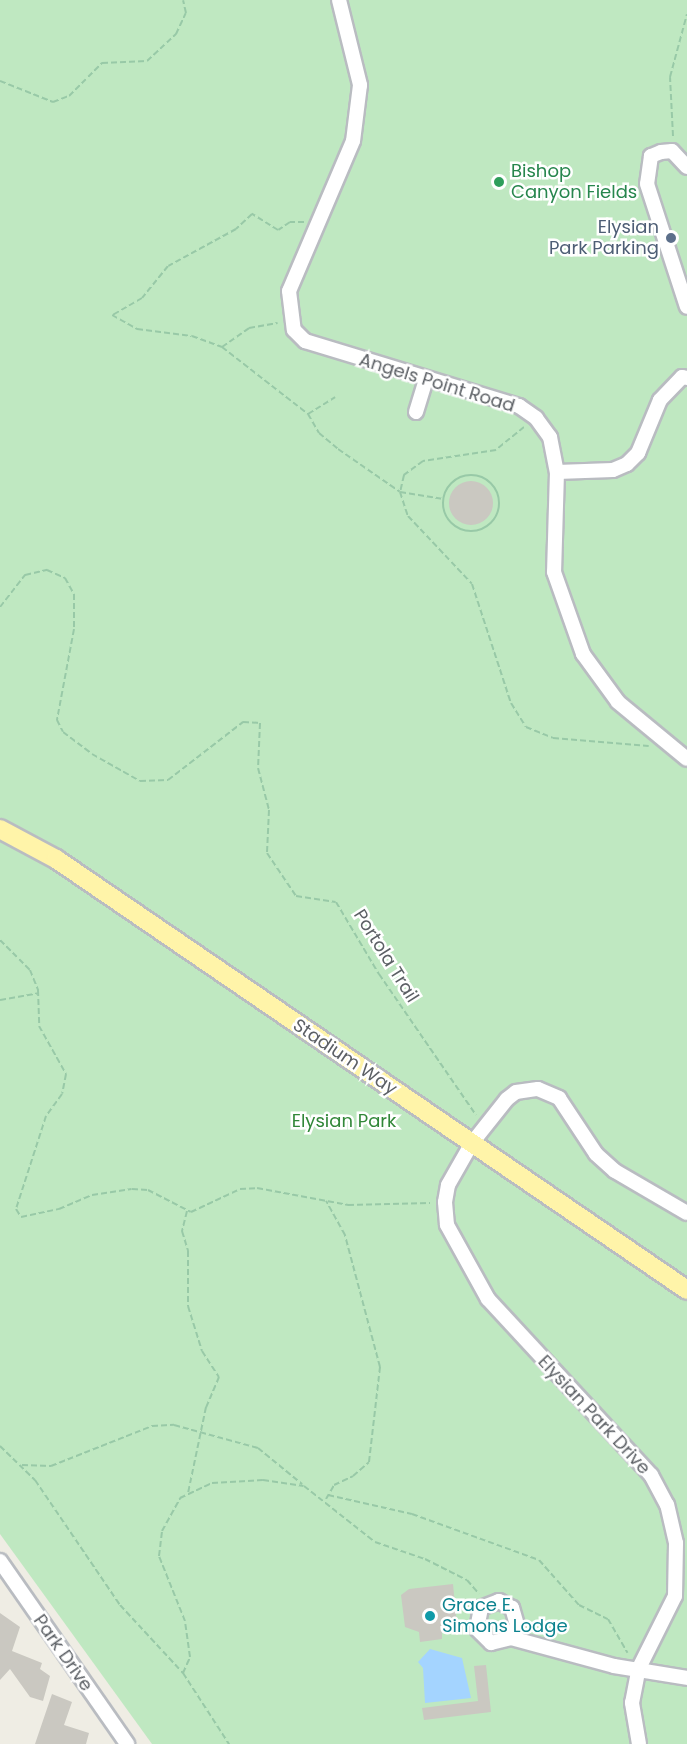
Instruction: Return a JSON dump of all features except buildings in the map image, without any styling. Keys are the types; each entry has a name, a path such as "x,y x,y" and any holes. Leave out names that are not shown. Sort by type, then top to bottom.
{"main road":[{"name":"Stadium Way","path":"0,829 56,859 687,1290"}],"street":[{"path":"291,322 289,291 353,141 360,85 339,0"},
{"path":"686,304 647,184 651,156 672,151 687,167"},
{"name":"Angels Point Road","path":"291,322 305,341 426,380 519,406 536,418 550,437 557,472 554,572 562,605 599,679 669,746 687,759"},
{"path":"557,472 613,470 627,464 644,440 654,409 685,374"},
{"path":"416,412 426,380"},
{"path":"472,1143 516,1092 538,1089 559,1098 596,1154 615,1171 687,1213"},
{"name":"Elysian Park Drive","path":"472,1143 448,1185 445,1202 447,1225 488,1299 651,1475 668,1504 676,1543 675,1596 639,1668 632,1703 639,1744"},
{"name":"Park Drive","path":"0,1561 127,1744"},
{"path":"510,1638 517,1625 512,1608 499,1601 487,1603 476,1620 480,1636 491,1643 510,1638 614,1666 639,1668 687,1678"}],"path":[{"path":"0,81 53,102 69,96 102,63 147,61 176,34 186,13 183,0"},
{"path":"672,151 670,77 687,14"},
{"path":"318,222 290,222 278,230 252,214 236,229 168,266 142,298 112,315 137,329 192,336 222,347 308,414 320,433 400,492 443,499"},
{"path":"222,347 257,325 291,322"},
{"path":"308,414 335,397"},
{"path":"536,418 496,450 423,461 404,475 400,492 408,516 472,584 512,703 526,727 553,738 669,746"},
{"path":"477,476 492,485 497,511 478,530 460,529 446,517 443,499 452,483 477,476"},
{"name":"Portola Trail","path":"0,607 25,575 47,570 65,578 74,594 74,629 57,720 63,732 92,754 140,781 168,780 243,722 260,723 258,768 269,810 267,853 296,896 336,902 379,974 484,1127"},
{"path":"0,939 30,970 38,993 39,1026 66,1074 62,1094 46,1116 16,1209 21,1217 59,1209 92,1195 132,1189 148,1190 187,1211"},
{"path":"0,1000 38,993"},
{"path":"187,1211 240,1189 372,1206 445,1202"},
{"path":"326,1201 345,1235 380,1367 369,1462 353,1476 334,1485 326,1500"},
{"path":"187,1211 182,1231 188,1251 188,1306 202,1351 219,1377 201,1431 188,1494"},
{"path":"21,1465 51,1466 152,1426 201,1431 258,1448 304,1486 326,1500 375,1542 425,1559 466,1580 487,1603"},
{"path":"0,1446 21,1465 120,1605 183,1673 229,1744"},
{"path":"183,1673 190,1657 185,1621 159,1556 162,1531 180,1498 212,1483 263,1480 304,1486"},
{"path":"328,1495 412,1514 539,1560 579,1605 608,1619 639,1668"}],"green space":[{"name":"Elysian Park","path":"0,0 687,0 687,1744 152,1744 0,1534"}],"water":[{"path":"430,1649 462,1658 471,1698 425,1703 423,1668 418,1662"}],"place":[{"name":"Bishop Canyon Fields","path":"499,182"},
{"name":"Elysian Park Parking","path":"671,238"},
{"name":"Grace E. Simons Lodge","path":"430,1616"}]}
